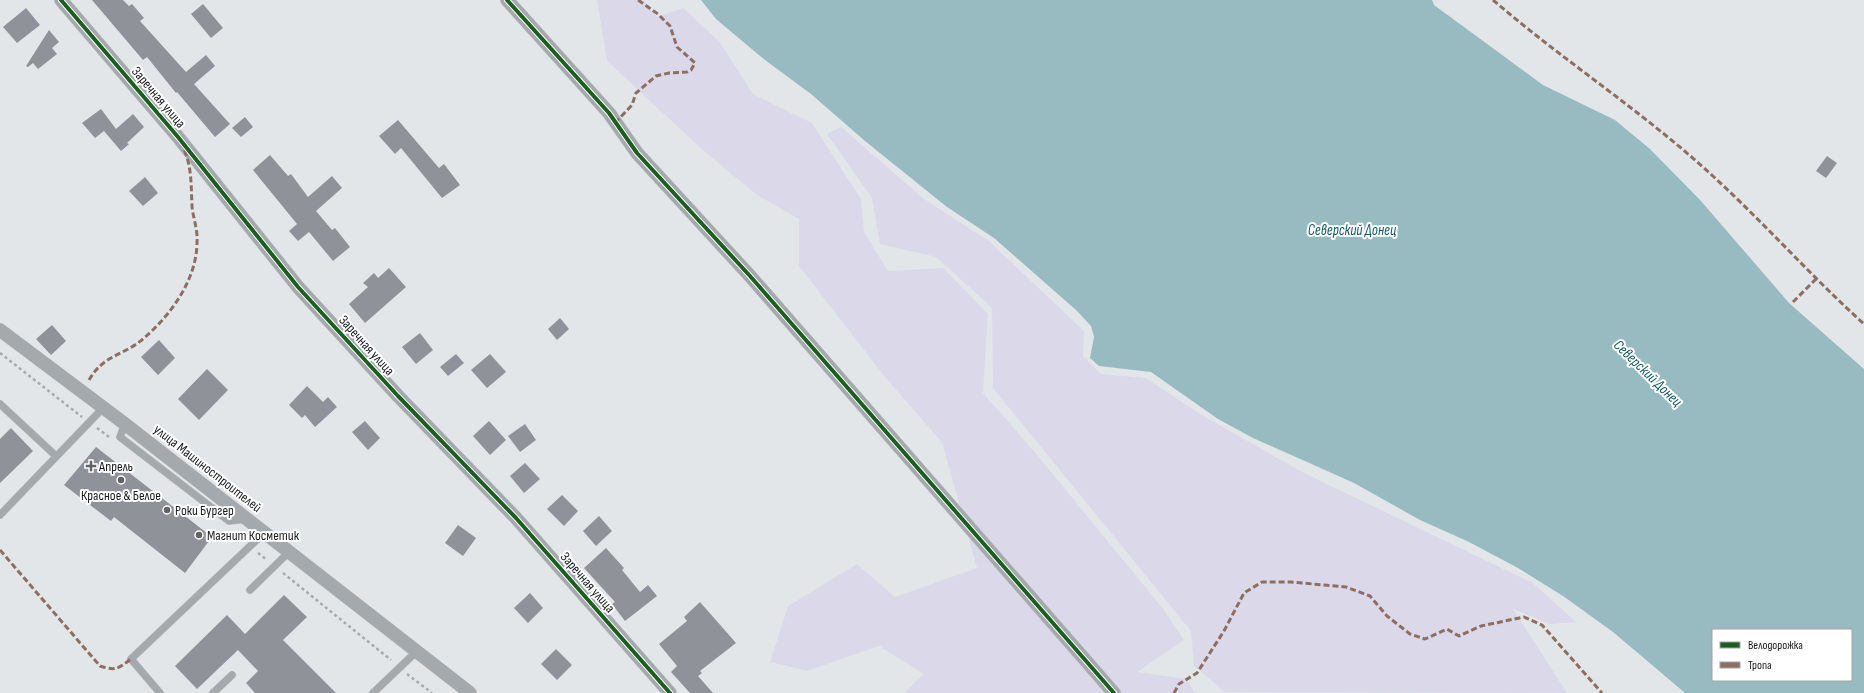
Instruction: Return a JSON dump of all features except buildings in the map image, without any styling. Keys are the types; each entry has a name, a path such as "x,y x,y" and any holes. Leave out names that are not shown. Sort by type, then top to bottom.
{"street":[{"name":"Заречная улица","path":"61,0 178,137 298,287 398,396 516,518 670,693"},
{"path":"507,0 609,114 637,153 750,276 1114,693"},
{"name":"улица Машиностроителей","path":"0,330 104,407 470,693"}],"lane":[{"path":"1,406 56,456"},
{"path":"0,515 104,407"},
{"path":"160,693 131,659 265,532"},
{"path":"250,590 290,551"},
{"path":"373,693 416,652"},
{"path":"213,693 232,675"}],"path":[{"path":"250,546 432,693"}],"shaded area":[{"path":"597,0 643,0 657,17 683,8 719,41 753,94 812,123 861,199 864,232 888,271 943,268 988,314 983,393 1038,456 1164,610 1184,640 1137,672 1187,679 1195,693 904,693 924,674 879,646 807,671 770,662 788,606 857,564 895,597 977,568 942,442 888,381 799,266 799,219 757,195 704,151 607,61"},
{"path":"841,127 923,198 990,242 1084,331 1083,356 1101,374 1146,378 1200,414 1304,473 1533,583 1576,622 1550,624 1513,609 1567,693 1225,692 1194,666 1191,631 993,388 992,308 936,257 880,244 872,198 827,134"}],"water":[{"name":"Северский Донец","path":"701,0 1432,0 1434,5 1543,85 1615,120 1650,149 1701,201 1789,303 1864,369 1864,693 1685,693 1613,632 1563,596 1518,568 1469,542 1420,520 1354,483 1253,438 1218,419 1151,372 1099,366 1090,358 1094,337 1091,326 1076,310 994,238 947,207 865,141 811,94 765,60 716,19"}],"marked path":[{"path":"615,123 632,105 636,93 656,76 669,73 687,72 691,70 695,63 677,47 670,26 658,14 638,0"},
{"path":"1493,0 1520,23 1633,109 1688,154 1734,196 1864,324"},
{"path":"89,380 101,365 137,344 154,329 181,295 193,269 196,256 197,238 192,206 190,170 184,149"},
{"path":"1793,302 1816,279"},
{"path":"0,550 100,666 113,669 123,665 131,659"},
{"path":"1174,693 1179,684 1197,673 1224,631 1244,593 1262,582 1291,582 1346,587 1370,596 1387,616 1410,634 1425,639 1447,629 1459,636 1481,626 1524,617 1542,625 1602,693"}],"cycle path":[{"path":"61,0 178,137 298,287 398,396 516,518 670,693"},
{"path":"507,0 609,113 637,153 750,276 1114,693"}],"place":[{"name":"Апрель","path":"91,466"},
{"name":"Красное & Белое","path":"121,480"},
{"name":"Роки Бургер","path":"167,510"},
{"name":"Магнит Косметик","path":"199,535"}]}
